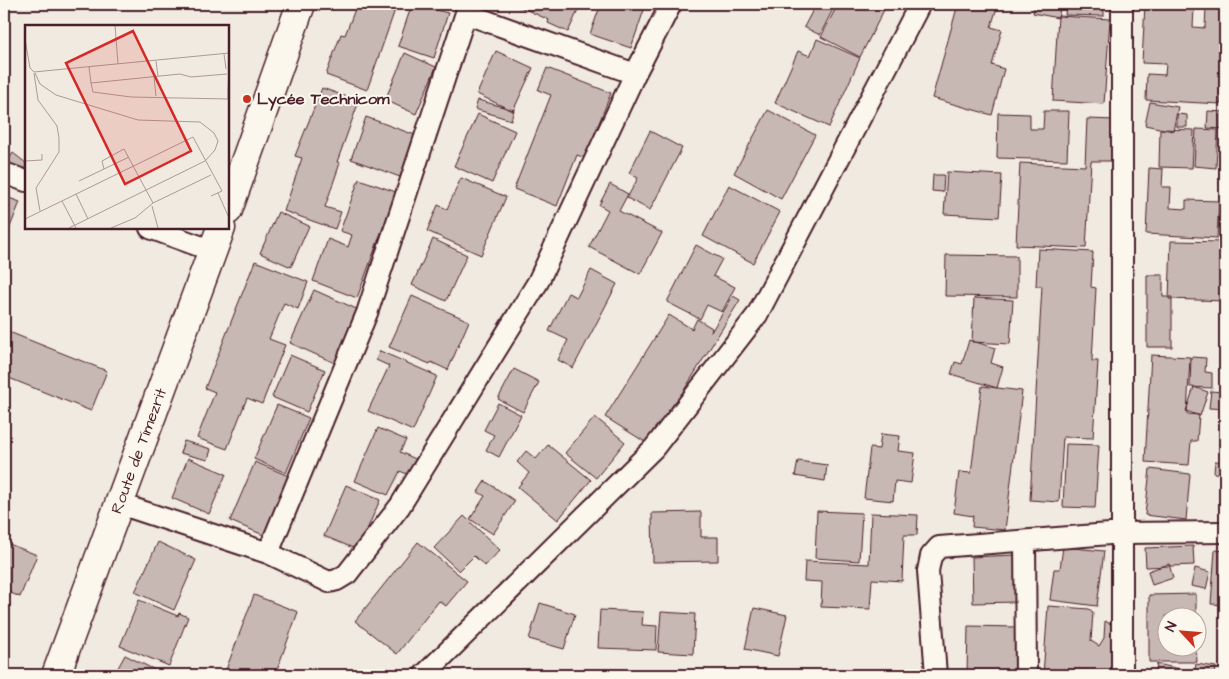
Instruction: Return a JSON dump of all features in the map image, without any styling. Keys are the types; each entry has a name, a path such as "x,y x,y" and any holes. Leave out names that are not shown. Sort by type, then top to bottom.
{"main road":[{"path":"229,207 301,4"},
{"name":"Route de Timezrit","path":"56,675 217,239"}],"street":[{"path":"120,504 268,553 329,582 347,574 400,506 538,282 635,74 671,4"},
{"path":"424,675 654,448 757,315 920,4"},
{"path":"1122,4 1122,675"},
{"path":"268,553 367,313 468,9 635,74"},
{"path":"4,173 25,181"},
{"path":"156,229 217,239"},
{"path":"936,675 928,571 932,556 939,548 1123,533 1225,532"},
{"path":"1025,541 1026,675"}],"building":[{"path":"357,4 397,4 367,90 326,75 341,34 345,35"},
{"path":"412,4 448,13 434,58 398,46"},
{"path":"519,4 581,4 568,32 548,23 549,20 518,6"},
{"path":"601,4 646,4 631,48 590,34"},
{"path":"816,4 822,4 833,9 820,35 804,27"},
{"path":"838,4 887,4 860,57 821,37"},
{"path":"958,4 998,4 991,27 1002,30 992,65 1004,69 992,115 932,98"},
{"path":"1035,4 1061,4 1058,18 1033,13"},
{"path":"1066,4 1104,4 1104,16 1065,15"},
{"path":"1145,4 1180,4 1180,7 1194,8 1193,27 1205,28 1206,7 1225,8 1221,104 1146,100 1147,74 1165,75 1166,64 1142,63"},
{"path":"1058,16 1110,19 1104,104 1053,101"},
{"path":"817,39 860,58 829,127 775,103 798,51 810,56"},
{"path":"496,51 533,68 513,111 477,94"},
{"path":"405,53 436,67 416,114 385,100"},
{"path":"547,68 611,93 585,158 577,155 557,206 514,189 551,95 538,90"},
{"path":"322,88 359,101 337,162 340,163 325,207 341,212 335,229 284,211 302,158 295,156"},
{"path":"478,100 514,110 511,120 475,109"},
{"path":"1150,102 1178,107 1173,131 1145,125"},
{"path":"768,110 815,135 781,199 734,173"},
{"path":"1044,111 1069,111 1067,160 997,158 998,113 1030,114 1030,129 1043,129"},
{"path":"1208,111 1225,112 1225,129 1207,128"},
{"path":"478,114 515,131 492,183 454,166"},
{"path":"1177,114 1187,115 1187,127 1177,127"},
{"path":"366,117 415,135 400,177 351,159"},
{"path":"1087,119 1116,120 1114,161 1091,161 1086,248 1016,245 1020,163 1085,166"},
{"path":"1160,129 1194,130 1192,168 1159,167"},
{"path":"1196,129 1218,130 1216,168 1194,166"},
{"path":"650,131 682,148 650,210 627,198 638,178 629,173"},
{"path":"13,153 25,162 25,177 6,164"},
{"path":"1149,168 1163,169 1162,187 1171,187 1170,208 1186,209 1186,200 1219,201 1217,238 1146,234"},
{"path":"947,172 1002,175 999,217 944,214"},
{"path":"933,175 944,175 943,192 932,191"},
{"path":"461,178 506,197 481,255 427,231 438,205 447,209"},
{"path":"359,179 396,192 357,298 313,281 328,239 348,247 352,235 340,231"},
{"path":"610,184 628,194 619,211 662,233 640,274 589,247 608,210 599,205"},
{"path":"729,185 780,212 753,263 703,236"},
{"path":"4,196 20,202 6,237 4,236"},
{"path":"278,212 309,226 291,267 260,253"},
{"path":"433,239 467,255 446,301 412,285"},
{"path":"1171,241 1225,242 1225,301 1169,299"},
{"path":"696,245 722,259 713,276 735,287 722,312 707,305 700,319 667,302"},
{"path":"1038,249 1093,252 1091,287 1096,288 1092,361 1098,361 1093,438 1063,437 1059,502 1030,500 1042,286 1036,286"},
{"path":"946,255 1017,256 1017,297 945,296"},
{"path":"255,261 308,282 298,309 284,303 269,339 285,345 262,404 247,398 227,449 197,438 215,392 205,388"},
{"path":"591,270 617,284 573,368 558,360 568,340 549,331 568,293 577,297"},
{"path":"1147,275 1163,275 1163,297 1172,297 1172,347 1147,347"},
{"path":"314,290 361,311 337,364 290,343"},
{"path":"412,296 469,321 448,370 389,347"},
{"path":"733,296 740,300 650,445 605,417 669,315 692,329 697,319 712,328 711,332"},
{"path":"974,298 1013,300 1010,344 972,342"},
{"path":"4,330 107,371 91,411 4,376"},
{"path":"969,340 995,348 991,363 1003,367 997,388 951,374 955,362 962,364"},
{"path":"380,351 437,376 413,431 368,411 389,366 376,360"},
{"path":"290,355 325,370 307,412 272,397"},
{"path":"1151,355 1190,357 1187,414 1199,415 1197,441 1191,441 1189,465 1145,462"},
{"path":"1191,357 1206,358 1205,372 1212,373 1212,388 1190,387"},
{"path":"514,369 539,382 523,412 498,399"},
{"path":"1224,375 1225,409 1209,408 1211,391 1222,392"},
{"path":"982,386 1022,391 1005,530 972,527 973,516 954,513 959,472 971,473"},
{"path":"1194,387 1208,392 1200,416 1186,411"},
{"path":"498,403 521,415 499,457 486,450 494,435 484,430"},
{"path":"277,405 309,418 286,473 254,459"},
{"path":"595,417 625,442 596,478 565,453"},
{"path":"378,428 406,440 400,452 420,461 413,477 400,471 388,495 355,481"},
{"path":"881,434 900,436 898,451 915,453 911,483 895,481 893,501 864,498 870,448 879,449"},
{"path":"184,441 211,449 208,460 180,453"},
{"path":"1066,444 1099,445 1095,508 1063,507"},
{"path":"548,445 591,480 558,520 518,487 529,473 517,462 526,451 536,459"},
{"path":"188,458 226,474 209,514 172,498"},
{"path":"798,461 827,465 825,481 795,476"},
{"path":"1215,461 1225,462 1225,474 1214,473"},
{"path":"255,462 291,477 266,536 230,521"},
{"path":"1150,469 1190,474 1186,520 1145,515"},
{"path":"485,481 515,501 493,534 470,519 485,496 478,492"},
{"path":"346,485 380,500 358,550 324,536"},
{"path":"817,511 862,513 859,561 815,558"},
{"path":"701,512 701,537 718,537 718,561 653,562 652,513"},
{"path":"871,513 918,515 917,535 904,535 902,581 872,579 870,609 821,607 822,582 804,581 805,561 869,564"},
{"path":"464,516 500,550 485,566 474,556 459,571 434,548"},
{"path":"4,542 37,555 20,597 4,590"},
{"path":"158,542 196,560 174,610 135,592"},
{"path":"418,542 467,581 446,606 439,601 397,654 355,621"},
{"path":"1193,546 1194,565 1146,567 1145,548"},
{"path":"1063,547 1104,551 1097,606 1050,600 1054,569 1060,569"},
{"path":"1215,550 1225,551 1225,605 1211,604"},
{"path":"1015,555 1016,602 973,603 972,557"},
{"path":"1169,564 1173,578 1152,585 1148,571"},
{"path":"1195,568 1210,572 1206,589 1191,586"},
{"path":"1196,594 1196,606 1156,606 1156,656 1197,656 1197,662 1149,662 1149,595"},
{"path":"254,595 298,612 275,675 224,675"},
{"path":"139,600 178,616 179,613 188,617 169,666 120,646"},
{"path":"540,603 575,614 564,649 529,639"},
{"path":"1048,606 1089,609 1093,612 1091,641 1099,646 1104,638 1105,621 1118,628 1114,675 1043,675"},
{"path":"754,608 787,615 778,656 745,649"},
{"path":"600,610 643,612 642,625 657,626 656,650 598,648"},
{"path":"661,612 695,614 693,654 658,652"},
{"path":"968,626 1016,627 1015,675 967,675"},
{"path":"125,655 165,675 114,675"},
{"path":"1157,664 1189,671 1188,675 1155,675"},
{"path":"1196,664 1216,667 1215,675 1194,675"}],"place":[{"name":"Lycée Technicom","path":"247,99"}]}
